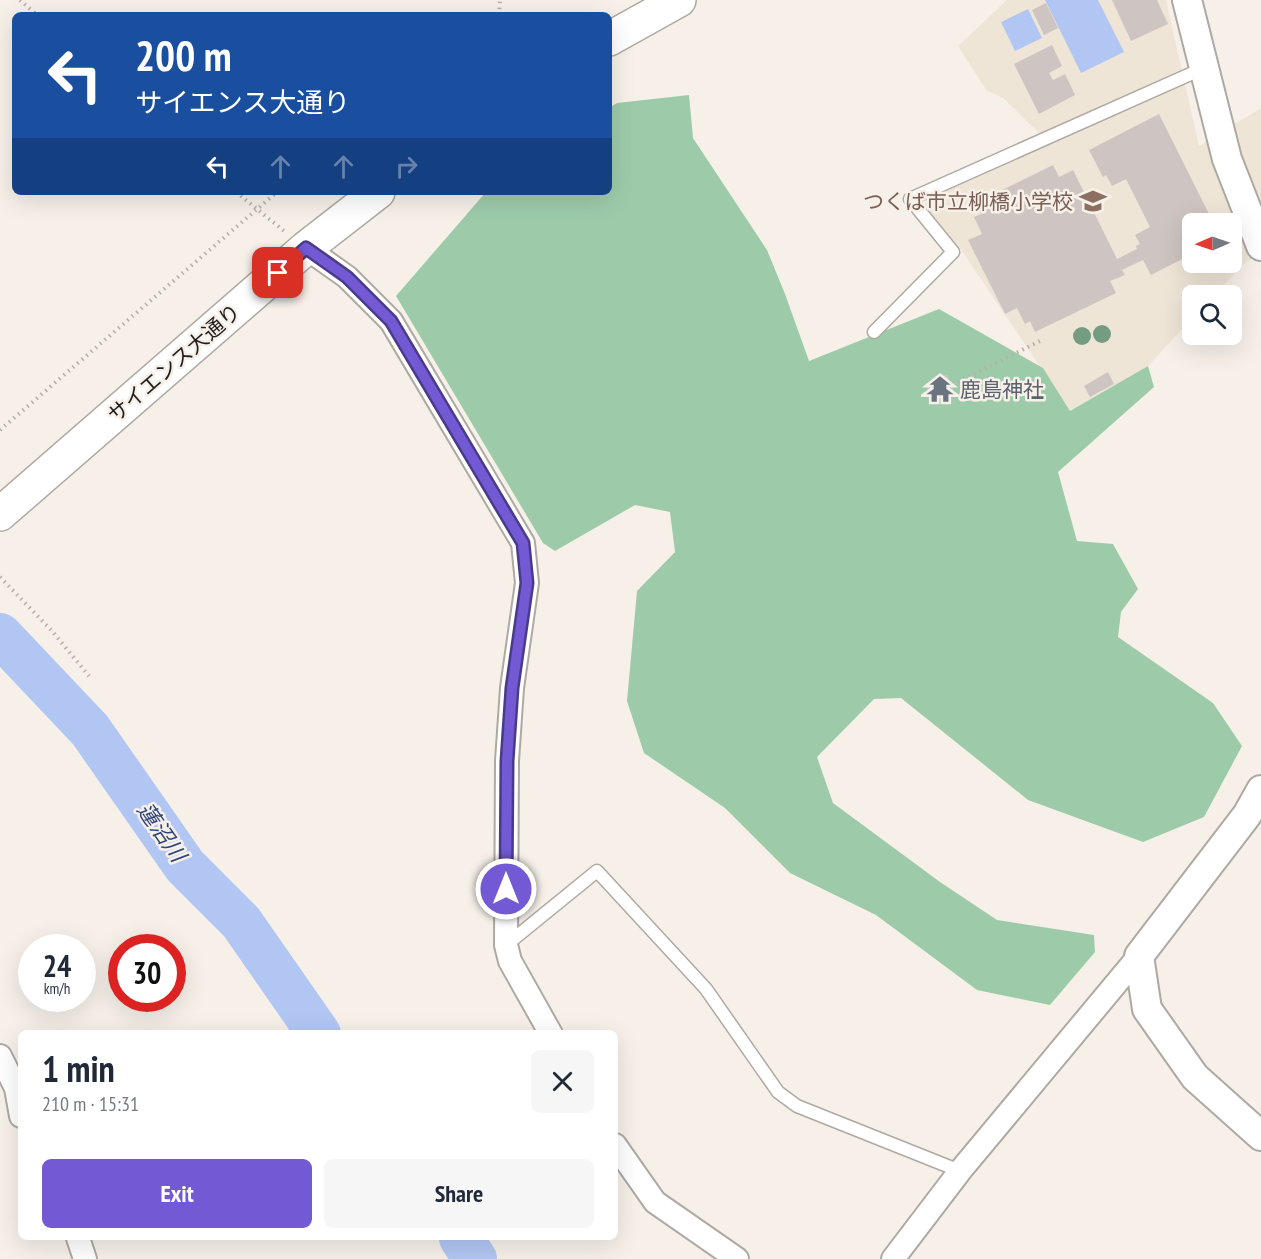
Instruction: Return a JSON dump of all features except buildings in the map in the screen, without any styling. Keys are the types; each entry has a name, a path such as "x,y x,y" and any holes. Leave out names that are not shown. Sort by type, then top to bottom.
{"main road":[{"path":"612,37 679,0"},
{"name":"サイエンス大通り","path":"0,514 306,248 374,195"}],"street":[{"path":"1187,0 1227,159 1261,246"},
{"path":"306,248 347,277 391,321 523,543 527,583 512,688 508,751 506,945 510,962 549,1030"},
{"path":"893,1259 960,1171 1139,956 1247,815 1261,790"},
{"path":"1139,956 1147,1009 1195,1077 1261,1136"},
{"path":"0,1056 16,1088 18,1099"},
{"path":"618,1149 655,1202 737,1259"},
{"path":"79,1240 85,1259"}],"lane":[{"path":"874,332 952,252 910,199 1205,68"},
{"path":"506,945 597,871 706,989 778,1092 797,1106 960,1171"}],"path":[{"path":"20,0 34,12"},
{"path":"240,195 257,210"},
{"path":"0,430 274,195"},
{"path":"958,382 1044,339"},
{"path":"0,577 52,631 89,676"}],"shaded area":[{"name":"つくば市立柳橋小学校","path":"1007,0 1166,0 1199,146 1261,108 1261,252 1242,266 1242,213 1182,213 1182,273 1235,273 1224,285 1182,285 1182,329 1148,366 1070,411 962,251 924,206 928,196 1045,145 1039,133 1003,98 987,91 958,46"}],"green space":[{"path":"689,95 693,138 767,250 809,361 939,309 1043,368 1070,411 1148,366 1154,387 1058,472 1077,541 1113,544 1138,589 1121,612 1118,637 1213,703 1242,746 1204,817 1143,842 1028,800 901,698 874,699 817,757 833,803 940,882 997,920 1094,935 1095,952 1050,1005 977,990 876,915 790,873 725,808 644,753 627,701 637,591 675,552 670,512 635,505 555,551 543,543 396,296 483,195 612,195 612,106 617,103"}],"water":[{"path":"1045,0 1098,0 1124,52 1081,73"},
{"path":"1028,9 1042,38 1015,51 1001,22"}],"waterway":[{"name":"蓮沼川","path":"0,635 90,730 185,866 241,922 316,1030"},
{"name":"蓮沼川","path":"462,1240 475,1259"}],"place":[{"name":"つくば市立柳橋小学校","path":"1093,201"},
{"name":"鹿島神社","path":"940,389"}],"route":[{"path":"278,273 306,248 347,277 391,321 523,543 527,583 512,688 507,761 506,889"}]}
